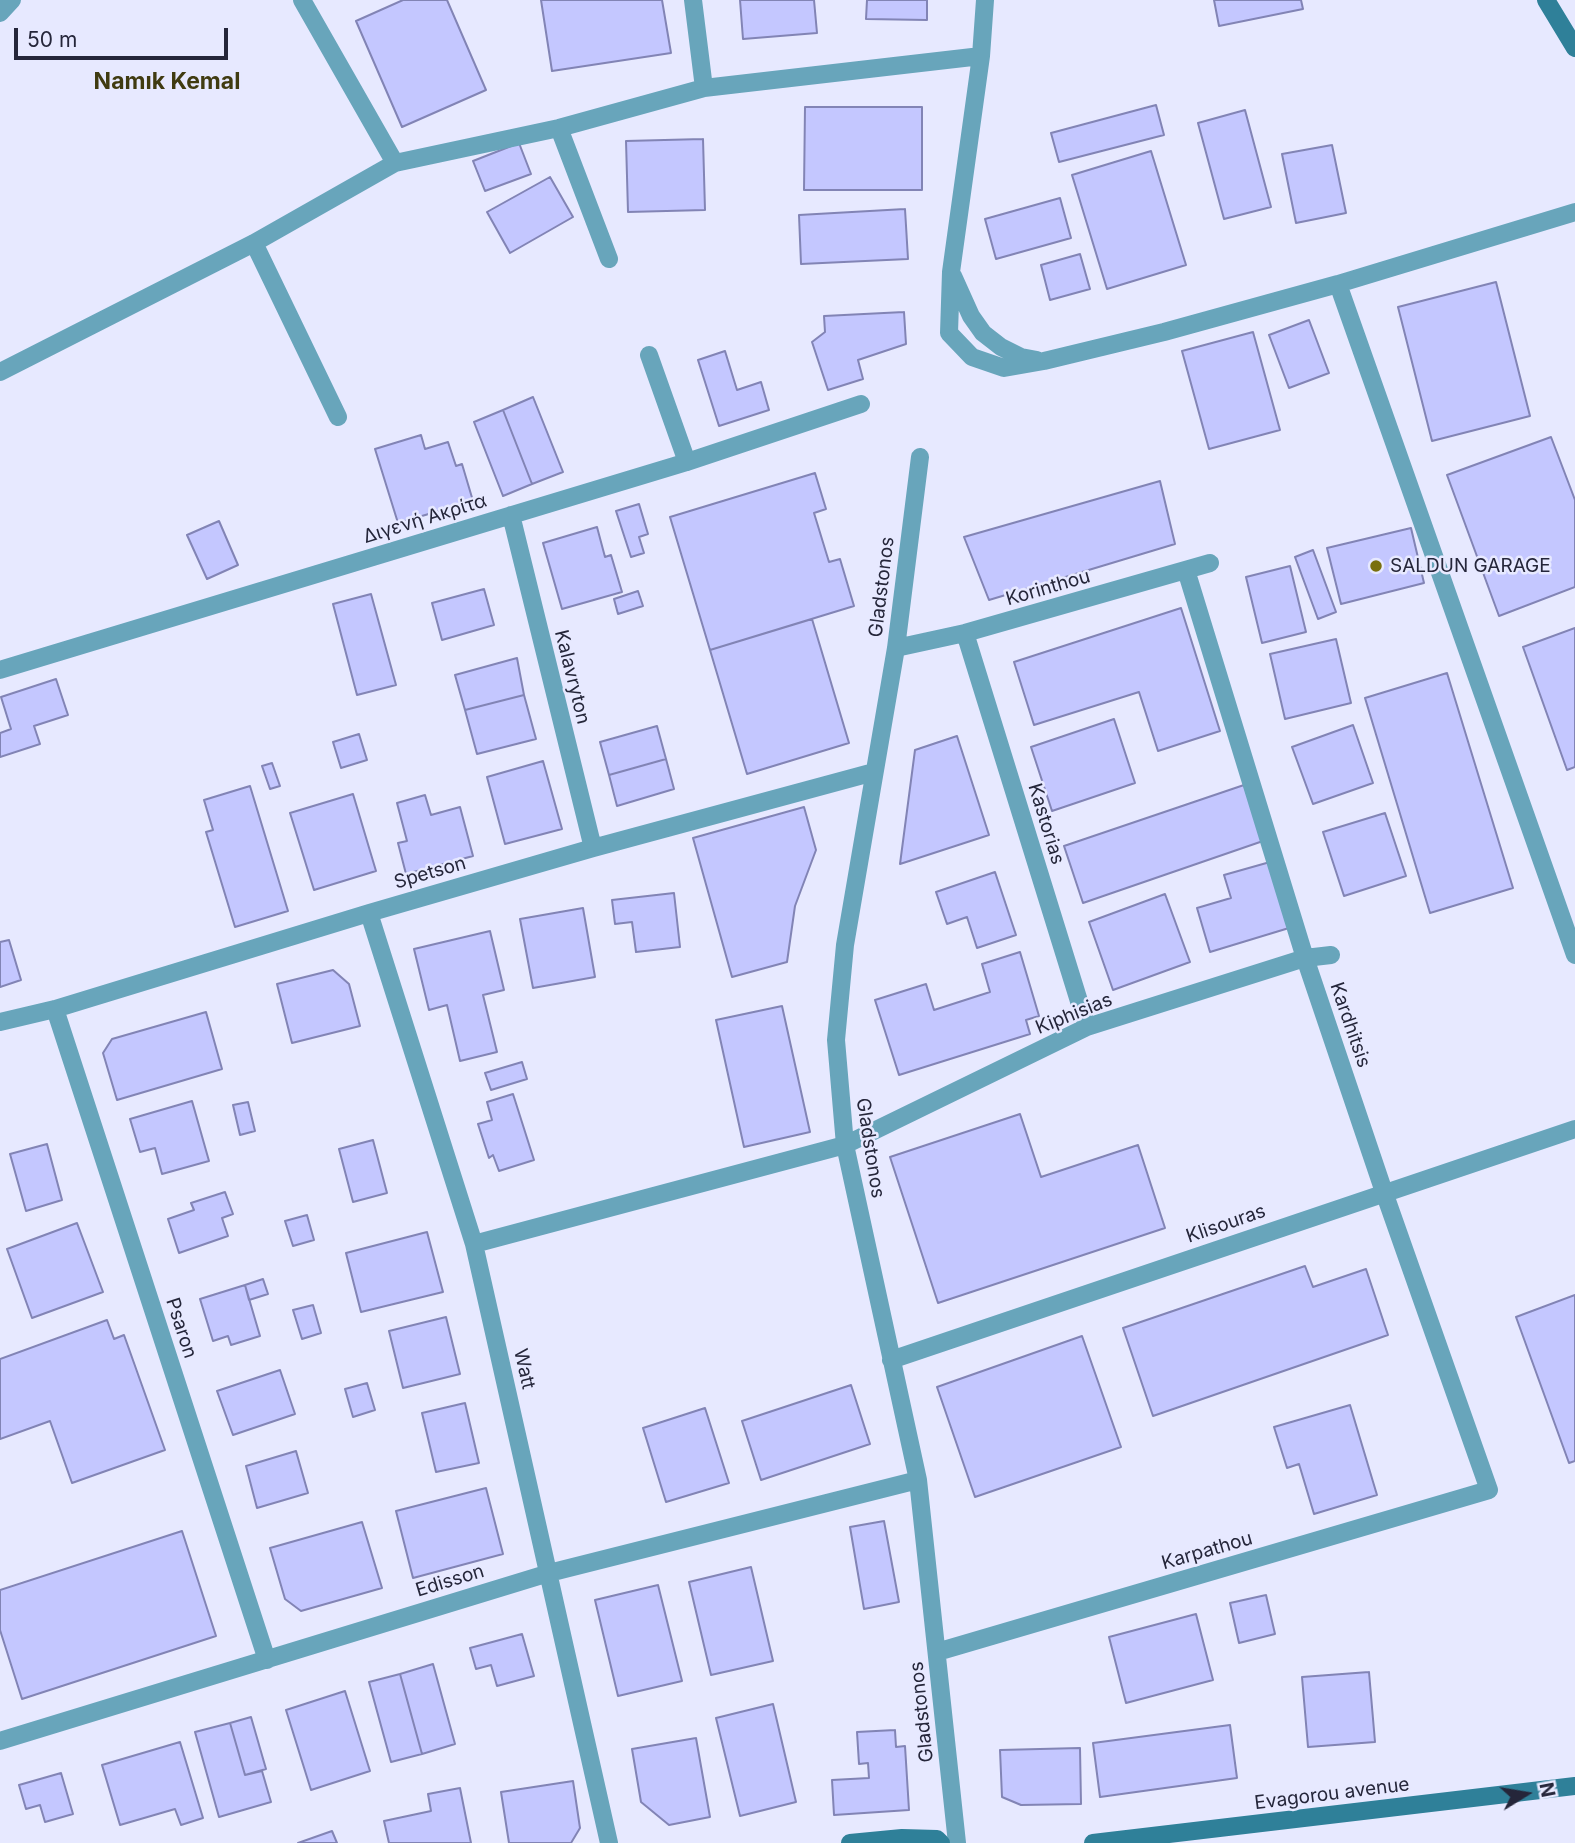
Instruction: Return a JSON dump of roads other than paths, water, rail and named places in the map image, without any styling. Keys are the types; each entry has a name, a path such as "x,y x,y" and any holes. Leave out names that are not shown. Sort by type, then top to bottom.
{"street":[{"path":"0,13 12,0"},
{"path":"302,0 395,163"},
{"path":"693,0 704,88"},
{"path":"985,0 981,56 951,272 949,333 972,357 1004,368 1044,361 1164,332 1574,217"},
{"path":"1546,0 1575,48"},
{"path":"0,372 254,243 395,163 559,128 704,88 981,56"},
{"path":"559,128 610,259"},
{"path":"254,243 338,417"},
{"path":"951,272 971,316 983,333 1000,347 1021,356 1044,361"},
{"path":"1338,284 1575,955"},
{"path":"649,355 687,462"},
{"name":"Διγενή Ακρίτα","path":"0,670 687,462 861,404"},
{"name":"Gladstonos","path":"920,457 895,648 845,945 835,1040 845,1145 918,1480 957,1843"},
{"name":"Kalavryton","path":"510,515 593,848"},
{"name":"Korinthou","path":"895,648 965,633 1210,563"},
{"name":"Kardhitsis","path":"1186,570 1305,958 1489,1490"},
{"name":"Kastorias","path":"965,633 1087,1027"},
{"name":"Spetson","path":"0,1022 55,1009 593,848 874,772"},
{"name":"Watt","path":"369,913 474,1244 609,1843"},
{"name":"Kiphisias","path":"474,1244 845,1145 1087,1027 1305,958 1331,955"},
{"name":"Psaron","path":"55,1009 267,1660"},
{"name":"Klisouras","path":"891,1360 1575,1129"},
{"name":"Edisson","path":"0,1741 549,1573 918,1480"},
{"name":"Karpathou","path":"937,1652 1489,1490"},
{"name":"Evagorou avenue","path":"1093,1843 1575,1786"},
{"path":"850,1843 902,1838 937,1839 941,1843"}],"place":[{"name":"SALDUN GARAGE","path":"1376,566"}],"district":[{"name":"Namık Kemal","path":"167,82"}]}
